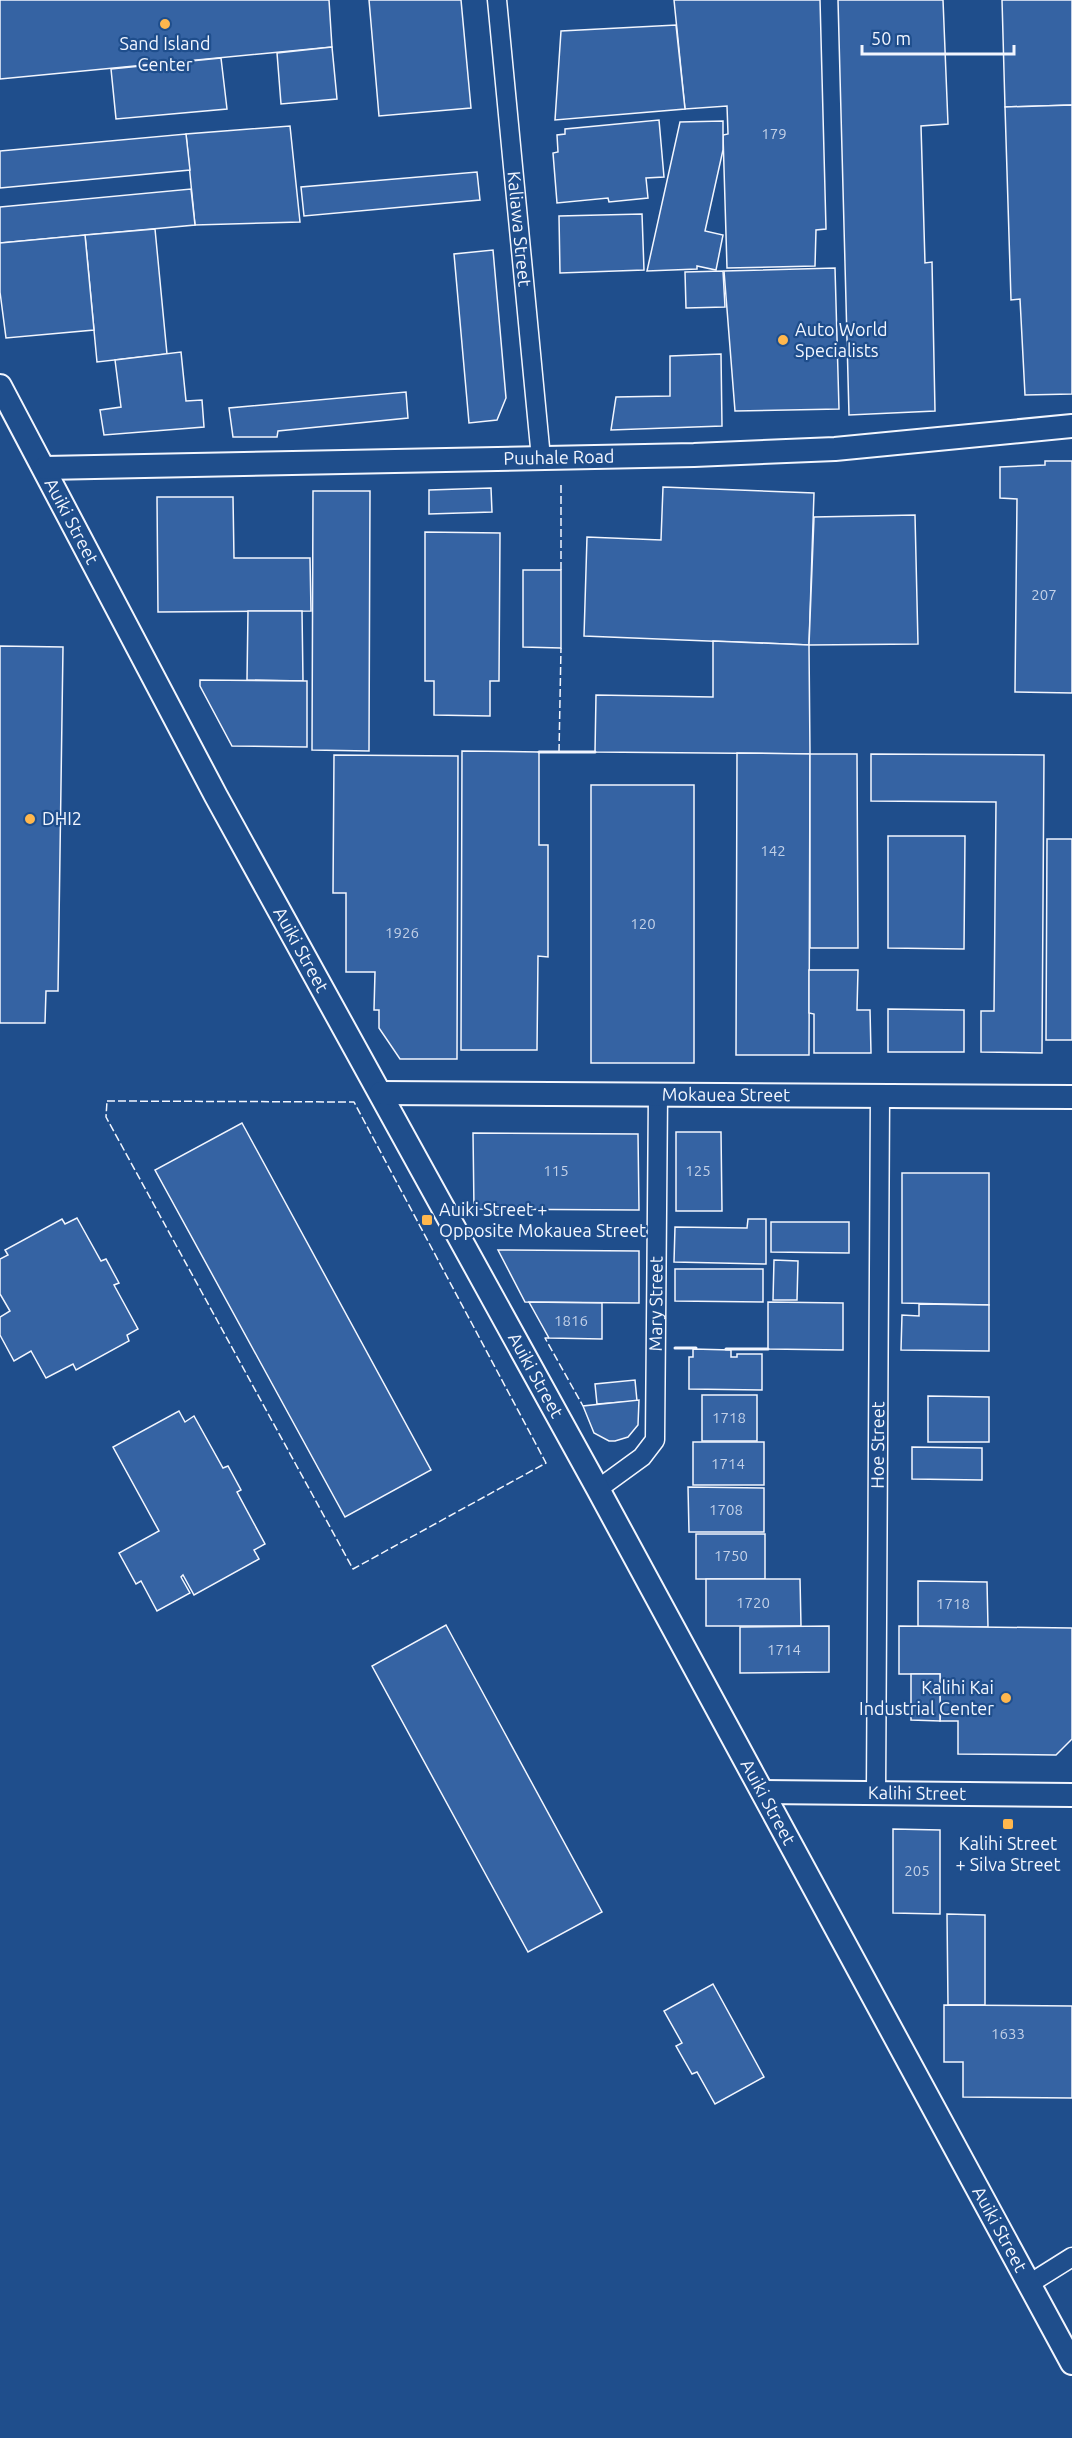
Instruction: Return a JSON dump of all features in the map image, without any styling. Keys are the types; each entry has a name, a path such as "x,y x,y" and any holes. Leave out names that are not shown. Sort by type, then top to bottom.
{"street":[{"name":"Kaliawa Street","path":"497,0 541,458"},
{"name":"Auiki Street","path":"0,386 216,796 764,1792 1072,2363"},
{"name":"Puuhale Road","path":"45,468 541,458 835,449 1072,426"},
{"name":"Mokauea Street","path":"381,1093 1072,1097"},
{"name":"Mary Street","path":"598,1489 642,1457 655,1440 658,1095"},
{"name":"Hoe Street","path":"876,1793 880,1096"},
{"name":"Kalihi Street","path":"764,1792 1072,1795"},
{"path":"1029,2284 1072,2257"}],"building":[{"name":"Sand Island Center","path":"0,0 329,0 332,47 0,79"},
{"path":"369,0 461,0 471,108 379,116"},
{"path":"674,0 820,0 826,229 816,230 815,266 727,268 723,135 728,134 727,106 685,109"},
{"path":"838,0 943,0 948,124 921,126 925,263 932,262 935,411 849,415"},
{"path":"1002,0 1072,0 1072,105 1005,107"},
{"path":"676,25 685,109 555,120 561,31"},
{"path":"332,47 337,99 281,104 277,53"},
{"path":"221,58 227,109 116,119 111,69"},
{"path":"1072,105 1072,394 1025,395 1020,299 1011,300 1005,107"},
{"path":"659,120 664,177 646,178 648,198 609,202 608,198 557,203 553,153 558,152 557,135 565,134 565,129"},
{"path":"723,121 723,150 705,231 723,235 716,270 697,266 697,269 647,271 680,122"},
{"path":"290,126 300,222 195,225 186,134"},
{"path":"186,134 190,170 0,188 0,151"},
{"path":"477,172 480,200 304,216 301,187"},
{"path":"191,189 195,225 0,243 0,207"},
{"path":"642,214 644,270 560,273 559,216"},
{"path":"155,229 167,354 97,362 85,235"},
{"path":"85,235 94,330 6,338 0,292 0,243"},
{"path":"493,250 506,398 497,420 469,423 454,254"},
{"name":"Auto World Specialists","path":"835,268 839,409 735,411 724,271"},
{"path":"723,271 725,307 686,308 685,272"},
{"path":"181,352 186,401 202,400 204,427 104,435 100,410 121,407 115,360"},
{"path":"721,354 722,426 611,430 616,397 670,396 670,356"},
{"path":"406,392 408,418 278,431 277,437 233,437 229,408"},
{"path":"1045,461 1072,461 1072,693 1015,692 1017,499 1000,498 1000,467 1045,465"},
{"path":"663,487 814,493 809,645 584,636 587,537 661,540"},
{"path":"491,488 492,512 429,514 429,490"},
{"path":"313,491 370,491 369,751 312,750"},
{"path":"157,497 233,497 234,558 310,558 311,611 158,612"},
{"path":"915,515 918,644 809,645 814,517"},
{"path":"425,532 500,533 499,681 490,681 490,716 434,715 434,681 425,681"},
{"path":"523,570 561,570 561,648 523,647"},
{"path":"248,611 302,611 303,681 247,680"},
{"path":"713,641 809,645 810,754 595,752 596,695 713,697"},
{"name":"DHI2","path":"0,646 63,647 58,991 46,991 45,1023 0,1023"},
{"path":"200,680 307,681 307,747 232,746 200,686"},
{"path":"462,751 539,752 539,845 548,845 548,957 538,956 537,1050 461,1050"},
{"path":"737,753 810,754 809,1055 736,1055"},
{"path":"810,754 857,754 858,948 810,948"},
{"path":"871,754 1044,755 1042,1053 981,1052 981,1011 994,1011 996,802 871,801"},
{"path":"334,755 458,756 457,1059 400,1059 379,1028 379,1010 374,1010 375,972 346,972 346,893 333,893"},
{"path":"591,785 694,785 694,1063 591,1063"},
{"path":"888,836 965,836 964,949 888,948"},
{"path":"1047,839 1072,839 1072,1040 1046,1040"},
{"path":"809,970 858,970 857,1010 870,1010 871,1053 814,1053 814,1014 809,1013"},
{"path":"888,1009 964,1010 964,1052 888,1052"},
{"path":"242,1123 431,1470 345,1517 155,1170"},
{"path":"676,1132 721,1132 722,1211 676,1211"},
{"path":"473,1133 638,1134 639,1210 474,1209"},
{"path":"902,1173 989,1173 989,1305 902,1303"},
{"path":"77,1218 101,1261 106,1259 119,1283 114,1285 138,1329 127,1335 129,1341 76,1370 73,1364 46,1378 31,1351 14,1361 0,1335 0,1317 10,1311 0,1294 0,1259 8,1255 5,1250 62,1219 65,1224"},
{"path":"748,1219 766,1219 766,1264 674,1262 675,1227 747,1228"},
{"path":"771,1222 849,1222 849,1253 771,1252"},
{"path":"498,1250 639,1251 639,1303 525,1302"},
{"path":"774,1260 798,1261 797,1300 773,1300"},
{"path":"675,1269 763,1269 763,1302 675,1301"},
{"path":"529,1302 602,1303 602,1339 549,1338"},
{"path":"768,1302 843,1303 843,1350 768,1349"},
{"path":"919,1304 989,1305 989,1351 901,1350 902,1315 919,1316"},
{"path":"693,1349 731,1350 731,1357 737,1357 737,1354 762,1354 762,1390 689,1389 689,1357 693,1357"},
{"path":"635,1380 637,1401 597,1404 595,1384"},
{"path":"702,1395 757,1395 757,1441 702,1441"},
{"path":"928,1396 989,1397 989,1442 928,1442"},
{"path":"639,1400 638,1425 628,1437 615,1441 609,1441 594,1433 583,1406"},
{"path":"179,1411 185,1422 194,1416 223,1468 228,1466 241,1490 237,1492 265,1544 254,1550 259,1559 194,1595 183,1575 181,1577 190,1593 157,1611 141,1581 136,1584 119,1553 159,1531 113,1447"},
{"path":"693,1442 764,1442 764,1485 693,1485"},
{"path":"912,1447 982,1448 982,1480 912,1479"},
{"path":"688,1487 764,1488 764,1532 689,1532"},
{"path":"696,1534 765,1534 765,1579 696,1579"},
{"path":"706,1579 800,1579 801,1626 706,1626"},
{"path":"918,1581 987,1582 988,1627 918,1626"},
{"path":"446,1625 602,1912 528,1952 372,1666"},
{"path":"829,1626 829,1672 740,1673 740,1627"},
{"name":"Kalihi Kai Industrial Center","path":"899,1626 1072,1628 1072,1739 1056,1755 958,1754 958,1721 940,1721 940,1674 899,1674"},
{"path":"911,1674 940,1674 940,1721 911,1720"},
{"path":"893,1829 940,1830 940,1914 893,1913"},
{"path":"947,1914 985,1915 985,2005 948,2005"},
{"path":"713,1984 764,2077 715,2104 697,2072 692,2074 676,2046 682,2043 664,2011"},
{"path":"944,2005 1072,2006 1072,2098 963,2097 963,2062 944,2062"}],"fence":[{"path":"561,485 561,570"},
{"path":"559,752 561,648"},
{"path":"107,1101 354,1102 546,1463 353,1569 106,1117 107,1101"},
{"path":"549,1338 545,1338 583,1406"}],"wall":[{"path":"539,752 595,752"},
{"path":"675,1348 696,1348"},
{"path":"726,1349 768,1349"}],"place":[{"name":"Sand Island Center","path":"165,24"},
{"name":"Auto World Specialists","path":"783,340"},
{"name":"DHI2","path":"30,819"},
{"name":"Auiki Street + Opposite Mokauea Street","path":"427,1220"},
{"name":"Kalihi Kai Industrial Center","path":"1006,1698"},
{"name":"Kalihi Street + Silva Street","path":"1008,1824"}]}
